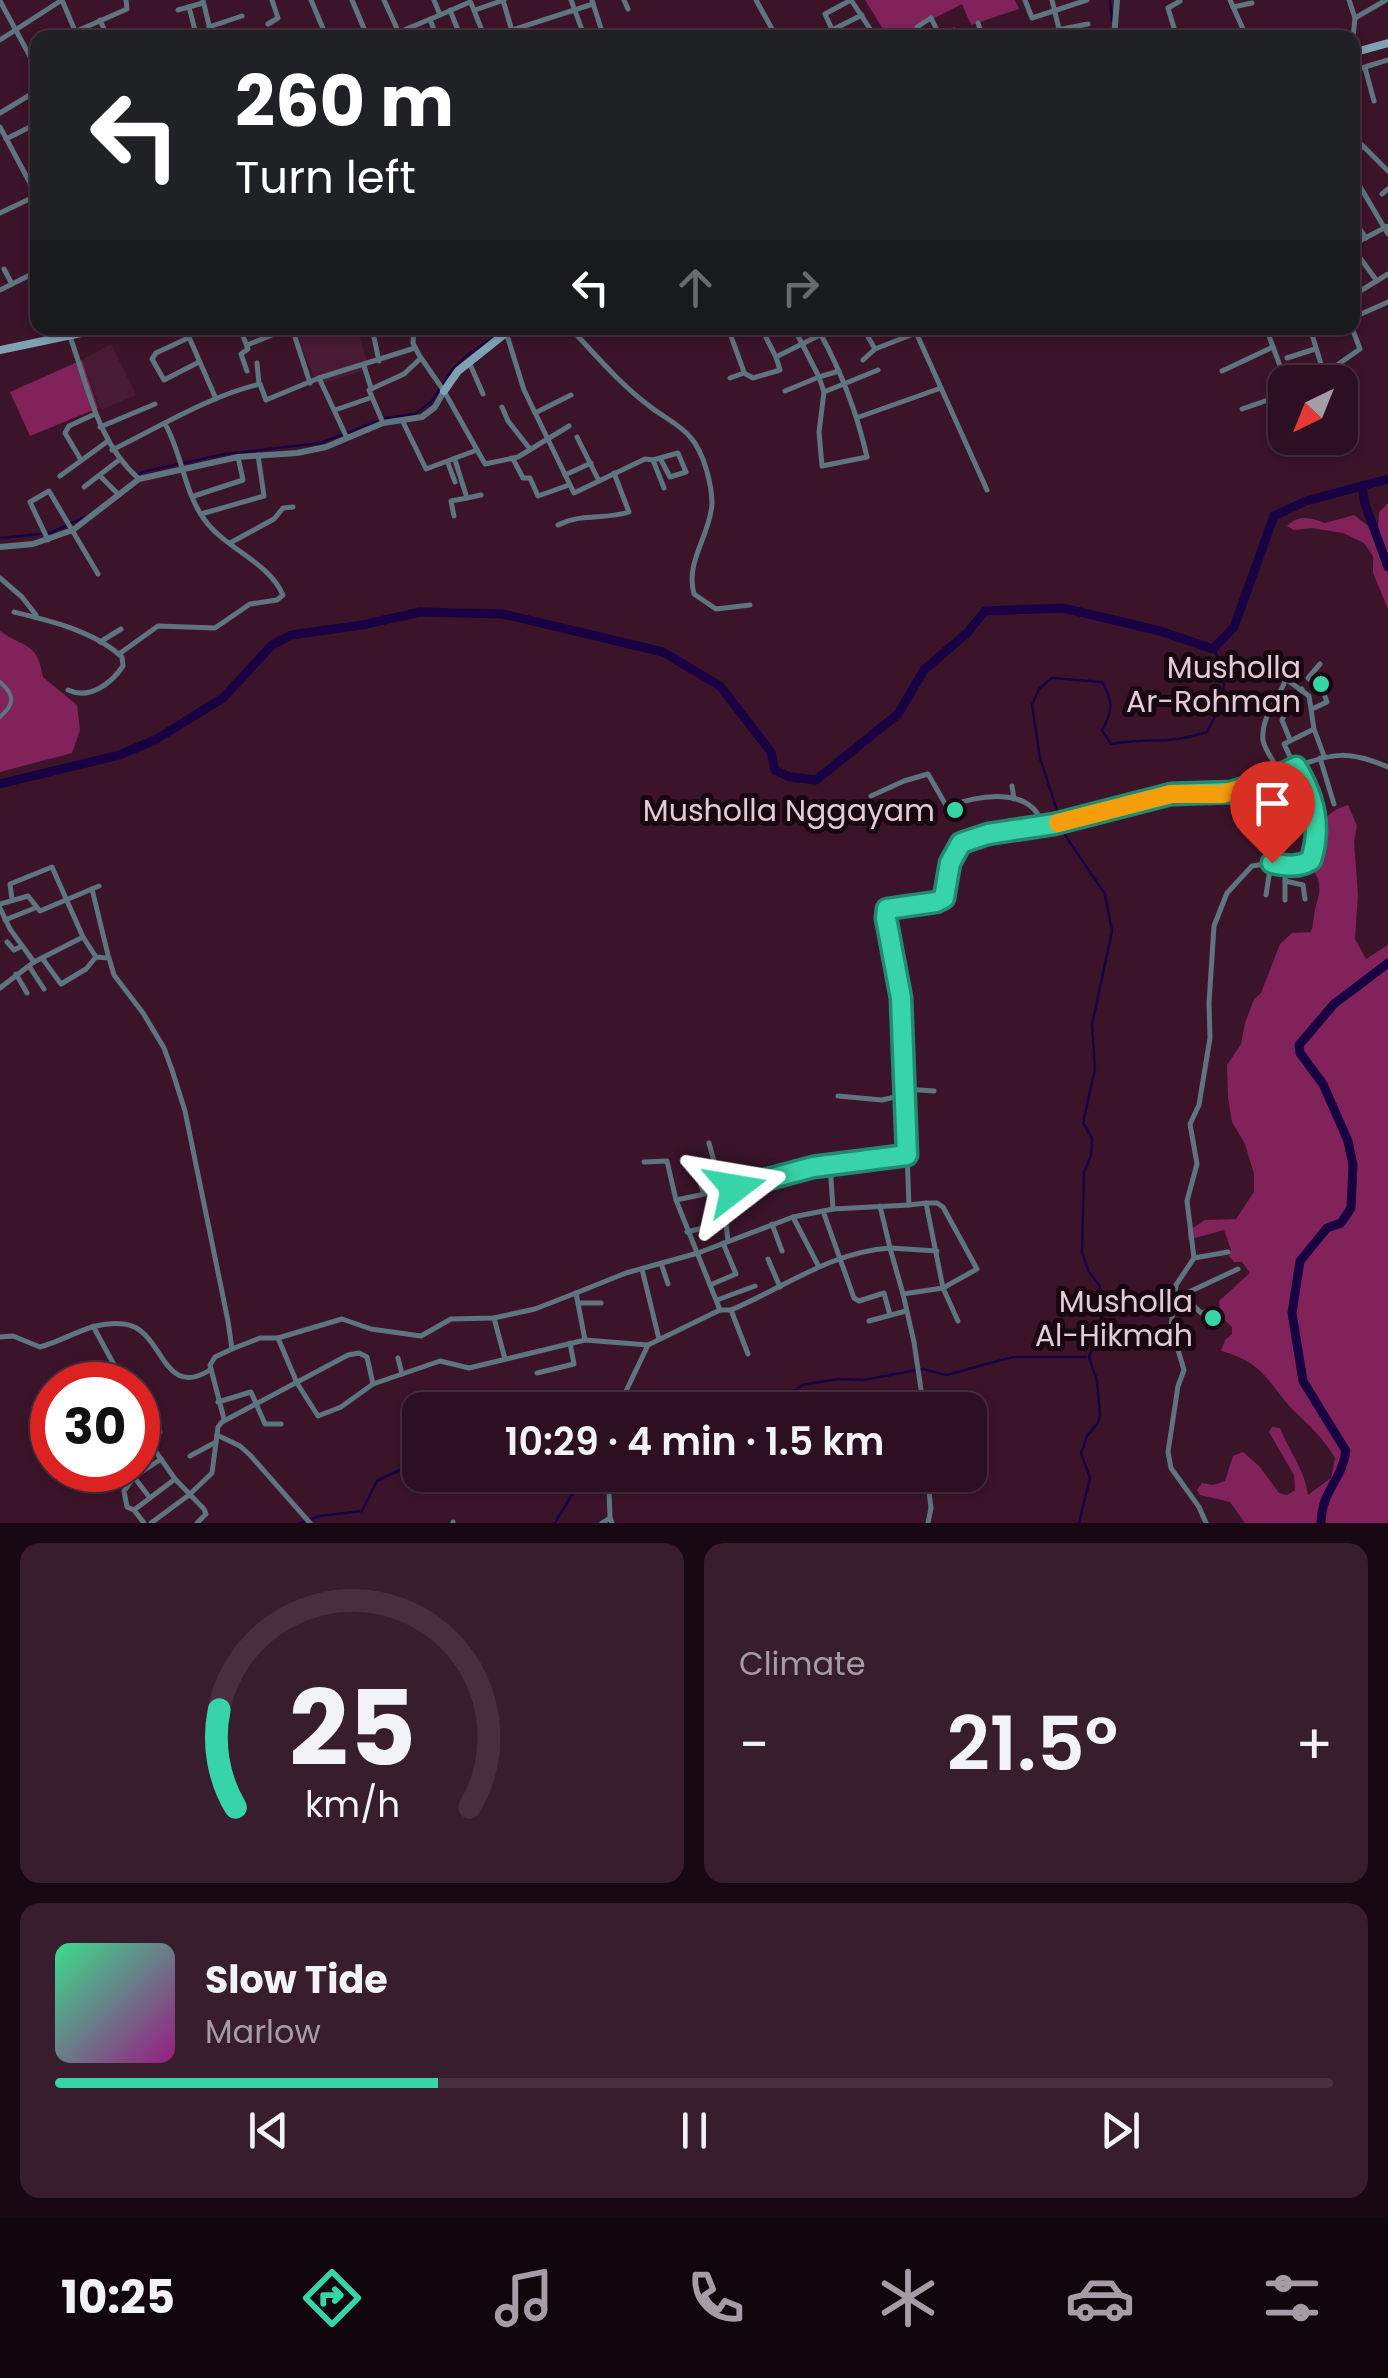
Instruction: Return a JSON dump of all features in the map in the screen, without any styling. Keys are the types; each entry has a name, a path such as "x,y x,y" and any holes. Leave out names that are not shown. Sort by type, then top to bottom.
{"main road":[{"path":"1360,48 1388,44"},
{"path":"0,350 54,335"},
{"path":"444,392 452,378 499,335"}],"street":[{"path":"0,40 62,0 75,30"},
{"path":"84,30 126,9 126,0"},
{"path":"311,0 324,30"},
{"path":"352,0 365,30"},
{"path":"384,0 398,30"},
{"path":"434,0 440,15"},
{"path":"475,10 503,0 512,29"},
{"path":"571,0 582,30"},
{"path":"624,0 628,9"},
{"path":"756,0 772,30"},
{"path":"832,30 825,14 851,0 871,30"},
{"path":"1025,0 1030,18 1087,0"},
{"path":"1052,0 1060,30 1088,24"},
{"path":"1115,30 1118,0"},
{"path":"1349,0 1355,18 1354,30"},
{"path":"1355,18 1386,0"},
{"path":"178,10 203,1 210,30"},
{"path":"268,24 278,18 269,1"},
{"path":"406,30 470,1 483,30"},
{"path":"1175,30 1168,8 1180,1"},
{"path":"0,2 30,57"},
{"path":"509,30 592,2 600,30"},
{"path":"1243,30 1231,4 1252,3"},
{"path":"189,7 195,30"},
{"path":"450,10 459,30"},
{"path":"840,30 862,15"},
{"path":"209,27 242,16"},
{"path":"918,30 916,27 930,18 936,30"},
{"path":"430,19 434,30"},
{"path":"100,20 104,30"},
{"path":"978,24 980,30"},
{"path":"1360,69 1388,60"},
{"path":"1365,68 1374,100"},
{"path":"0,113 30,95"},
{"path":"0,127 30,184"},
{"path":"6,139 30,127"},
{"path":"1360,144 1388,171"},
{"path":"1360,187 1387,230 1360,241"},
{"path":"0,213 30,198"},
{"path":"1360,229 1366,238"},
{"path":"1360,257 1378,281"},
{"path":"4,269 12,284"},
{"path":"1360,291 1388,274"},
{"path":"0,290 30,275"},
{"path":"1360,314 1388,302"},
{"path":"69,335 100,426 119,460 139,480"},
{"path":"187,335 216,399"},
{"path":"243,335 248,350 240,354 247,371"},
{"path":"248,345 270,335"},
{"path":"294,335 310,382"},
{"path":"373,335 378,361"},
{"path":"414,335 415,348 489,466 530,450 569,426"},
{"path":"505,335 521,382 575,494 645,459 657,460 678,453 686,472 670,478 657,460"},
{"path":"577,335 646,404 696,444 710,484 712,504 697,547 690,582 694,594 716,609 750,605"},
{"path":"731,335 744,372 753,378 780,370 765,335"},
{"path":"797,335 824,392 822,466 867,458 858,417 821,335"},
{"path":"776,357 816,335"},
{"path":"868,335 875,349"},
{"path":"863,360 875,349 904,335"},
{"path":"917,335 987,490"},
{"path":"1269,335 1280,365"},
{"path":"1312,335 1321,365"},
{"path":"1337,365 1360,349 1355,335"},
{"path":"188,338 156,353 152,359 164,380 199,362"},
{"path":"1222,371 1273,346"},
{"path":"258,363 259,384 266,400 319,378 415,348"},
{"path":"1287,358 1315,349"},
{"path":"383,423 368,391 404,374 421,358"},
{"path":"469,362 483,394"},
{"path":"364,366 371,388"},
{"path":"824,392 878,370"},
{"path":"784,391 840,371"},
{"path":"730,378 744,372"},
{"path":"319,378 347,438"},
{"path":"112,450 216,399 259,384"},
{"path":"858,417 940,388"},
{"path":"0,547 48,540 72,530 139,480 238,457 308,452 383,423 403,422 431,412 444,392"},
{"path":"535,413 572,395"},
{"path":"334,410 370,398"},
{"path":"1242,409 1268,400"},
{"path":"100,426 154,404"},
{"path":"502,407 530,450"},
{"path":"80,460 64,433 69,426 96,414"},
{"path":"403,422 424,468 452,462 477,450"},
{"path":"119,654 158,626 216,628 250,604 282,598 283,592 271,576 201,514 165,424"},
{"path":"578,438 600,481"},
{"path":"60,476 108,442"},
{"path":"201,514 264,496 258,455"},
{"path":"194,496 243,480 238,457"},
{"path":"513,458 523,478 530,478 538,496 569,485"},
{"path":"84,487 119,460"},
{"path":"657,460 664,488"},
{"path":"452,462 454,482"},
{"path":"452,462 467,498"},
{"path":"565,475 592,463"},
{"path":"558,525 575,516 614,517 629,512 614,474"},
{"path":"100,476 120,496"},
{"path":"48,540 30,501 48,491 98,574"},
{"path":"454,516 451,501 481,495"},
{"path":"230,542 274,519 283,508 293,507"},
{"path":"0,578 37,617"},
{"path":"14,612 100,642 123,660 122,668 101,686 79,695 68,690"},
{"path":"100,642 121,628"},
{"path":"1312,708 1328,702 1323,691 1308,678 1320,664"},
{"path":"1282,775 1263,742 1262,724 1286,680 1288,667"},
{"path":"1286,680 1308,696 1334,804"},
{"path":"0,682 13,700 0,716"},
{"path":"1290,740 1282,720 1302,689"},
{"path":"1206,1523 1168,1458 1184,1366 1171,1330 1174,1299 1179,1278 1194,1258 1188,1200 1197,1164 1190,1124 1199,1105 1210,1038 1214,926 1220,905 1240,876 1256,864 1284,866 1311,860 1318,834 1314,808 1283,746 1314,729"},
{"path":"910,1205 901,998 886,925 887,909 944,898 944,880 952,854 970,838 1054,824 1171,794 1232,792 1322,757 1359,755 1388,767"},
{"path":"871,796 928,774 948,808 979,797 1004,796 1033,809 1043,826"},
{"path":"1012,786 1014,800"},
{"path":"1266,895 1272,863"},
{"path":"12,899 10,884 50,866 82,937 96,957"},
{"path":"1284,866 1284,900"},
{"path":"1284,881 1303,885 1305,899"},
{"path":"5,920 95,888 108,958 116,979 164,1048 185,1112 232,1349"},
{"path":"34,908 28,896 0,906 44,989"},
{"path":"0,988 32,964 82,937"},
{"path":"7,942 14,950 22,946"},
{"path":"96,957 108,958"},
{"path":"42,958 60,984 86,969 96,957"},
{"path":"16,974 27,993"},
{"path":"838,1096 882,1100 905,1092 934,1092"},
{"path":"709,1143 722,1191 726,1242 736,1272 710,1285"},
{"path":"676,1200 830,1164 907,1155"},
{"path":"644,1162 667,1161 687,1232 720,1310"},
{"path":"830,1164 834,1210"},
{"path":"725,1168 735,1188"},
{"path":"698,1174 704,1194"},
{"path":"224,1420 210,1370 215,1357 260,1338 278,1338 335,1319 370,1329 421,1336 451,1319 494,1318 534,1308 642,1269 698,1254 793,1217 824,1211 834,1210 937,1203 943,1207 976,1269 943,1288 856,1300 824,1211"},
{"path":"926,1204 943,1288 958,1321"},
{"path":"880,1206 914,1342 921,1392"},
{"path":"793,1217 818,1266"},
{"path":"687,1232 726,1222"},
{"path":"772,1224 782,1251"},
{"path":"278,1338 297,1383 318,1416 342,1406 373,1384 440,1361 469,1368 585,1340 648,1345 840,1257 890,1248 937,1251"},
{"path":"1194,1258 1228,1252"},
{"path":"768,1259 780,1287"},
{"path":"661,1264 668,1284"},
{"path":"642,1269 659,1339"},
{"path":"1174,1299 1238,1269"},
{"path":"717,1300 754,1286"},
{"path":"576,1292 585,1340"},
{"path":"886,1294 890,1316"},
{"path":"1184,1296 1201,1313 1216,1308"},
{"path":"579,1304 601,1303"},
{"path":"731,1310 748,1354"},
{"path":"869,1320 906,1311"},
{"path":"494,1318 505,1359"},
{"path":"0,1337 12,1336 40,1347 92,1324 124,1324 141,1330 166,1366 184,1378 192,1379 210,1370"},
{"path":"92,1324 113,1362"},
{"path":"538,1373 574,1364 570,1343"},
{"path":"626,1392 648,1345"},
{"path":"124,1492 128,1507 148,1523 189,1496 212,1473 218,1427 224,1420 326,1365 359,1353 367,1358 373,1384"},
{"path":"398,1358 402,1375"},
{"path":"218,1402 254,1393 266,1424 282,1424"},
{"path":"190,1456 217,1438"},
{"path":"217,1438 240,1446 310,1523"},
{"path":"161,1460 206,1513 197,1523"},
{"path":"134,1510 175,1479"},
{"path":"145,1492 150,1498"},
{"path":"602,1523 611,1520 609,1492"},
{"path":"928,1523 930,1492"}],"shaded area":[{"path":"865,0 1015,0 1019,9 971,25 962,4 911,30 884,30"},
{"path":"297,335 359,335 369,369 317,385"},
{"path":"111,344 136,395 101,410 82,360"},
{"path":"82,360 98,408 30,436 10,392"},
{"path":"1388,503 1388,609 1373,573 1373,556 1364,543 1343,533 1312,528 1294,530 1287,526 1301,518 1325,523 1354,515 1371,528 1378,528 1379,512"},
{"path":"0,631 29,647 37,657 43,677 77,705 80,730 72,753 0,772"},
{"path":"1348,805 1357,826 1355,939 1366,959 1388,945 1388,1523 1245,1523 1230,1502 1200,1495 1197,1490 1202,1483 1225,1481 1233,1456 1243,1452 1279,1493 1287,1495 1295,1490 1294,1475 1269,1432 1272,1427 1280,1428 1308,1495 1331,1478 1335,1458 1256,1367 1221,1351 1232,1327 1217,1313 1219,1301 1250,1273 1242,1262 1234,1262 1229,1256 1231,1250 1224,1230 1188,1240 1188,1231 1205,1220 1236,1219 1254,1192 1254,1174 1245,1144 1232,1122 1227,1065 1241,1044 1254,999 1261,993 1280,944 1292,933 1311,932 1319,887 1311,866 1320,847 1323,823 1335,810"}],"waterway":[{"path":"1110,0 1112,21"},
{"path":"138,475 225,454 320,443 386,418 415,414 432,401 464,358 497,335"},
{"path":"0,784 119,755 155,740 223,698 272,645 291,635 420,612 503,614 663,652 720,686 771,752 775,770 790,777 816,780 898,714 924,670 967,633 985,611 1063,608 1160,631 1213,649 1234,627 1274,516 1306,501 1388,479"},
{"path":"1362,486 1388,567"},
{"path":"0,538 50,533 85,517"},
{"path":"1079,1523 1090,1478 1081,1453 1100,1415 1097,1381 1089,1357 1103,1313 1100,1286 1082,1253 1084,1172 1091,1156 1092,1138 1083,1123 1095,1069 1092,1025 1112,931 1105,894 1065,835 1040,758 1032,705 1039,689 1052,678 1102,682 1110,706 1102,730 1111,744 1207,732 1224,691 1223,670 1213,649"},
{"path":"1321,1523 1325,1502 1346,1451 1303,1381 1292,1313 1300,1261 1327,1228 1341,1223 1351,1208 1353,1165 1348,1141 1323,1084 1300,1053 1299,1045 1334,1004 1388,963"},
{"path":"793,1392 803,1385 837,1379 863,1380 923,1369 946,1375 1013,1357 1086,1357"},
{"path":"300,1523 320,1516 362,1511 377,1481 402,1469"},
{"path":"555,1523 574,1492"}],"slow traffic":[{"path":"1058,823 1171,794 1222,794 1258,784"}],"place":[{"name":"Musholla Ar-Rohman","path":"1321,684"},
{"name":"Musholla Nggayam","path":"955,810"},
{"name":"Musholla Al-Hikmah","path":"1213,1318"}],"route":[{"path":"735,1188 832,1163 907,1155 901,998 887,909 944,898 944,880 961,843 1171,794 1232,792 1296,767 1314,808 1318,834 1311,860 1287,866 1272,863"}]}
